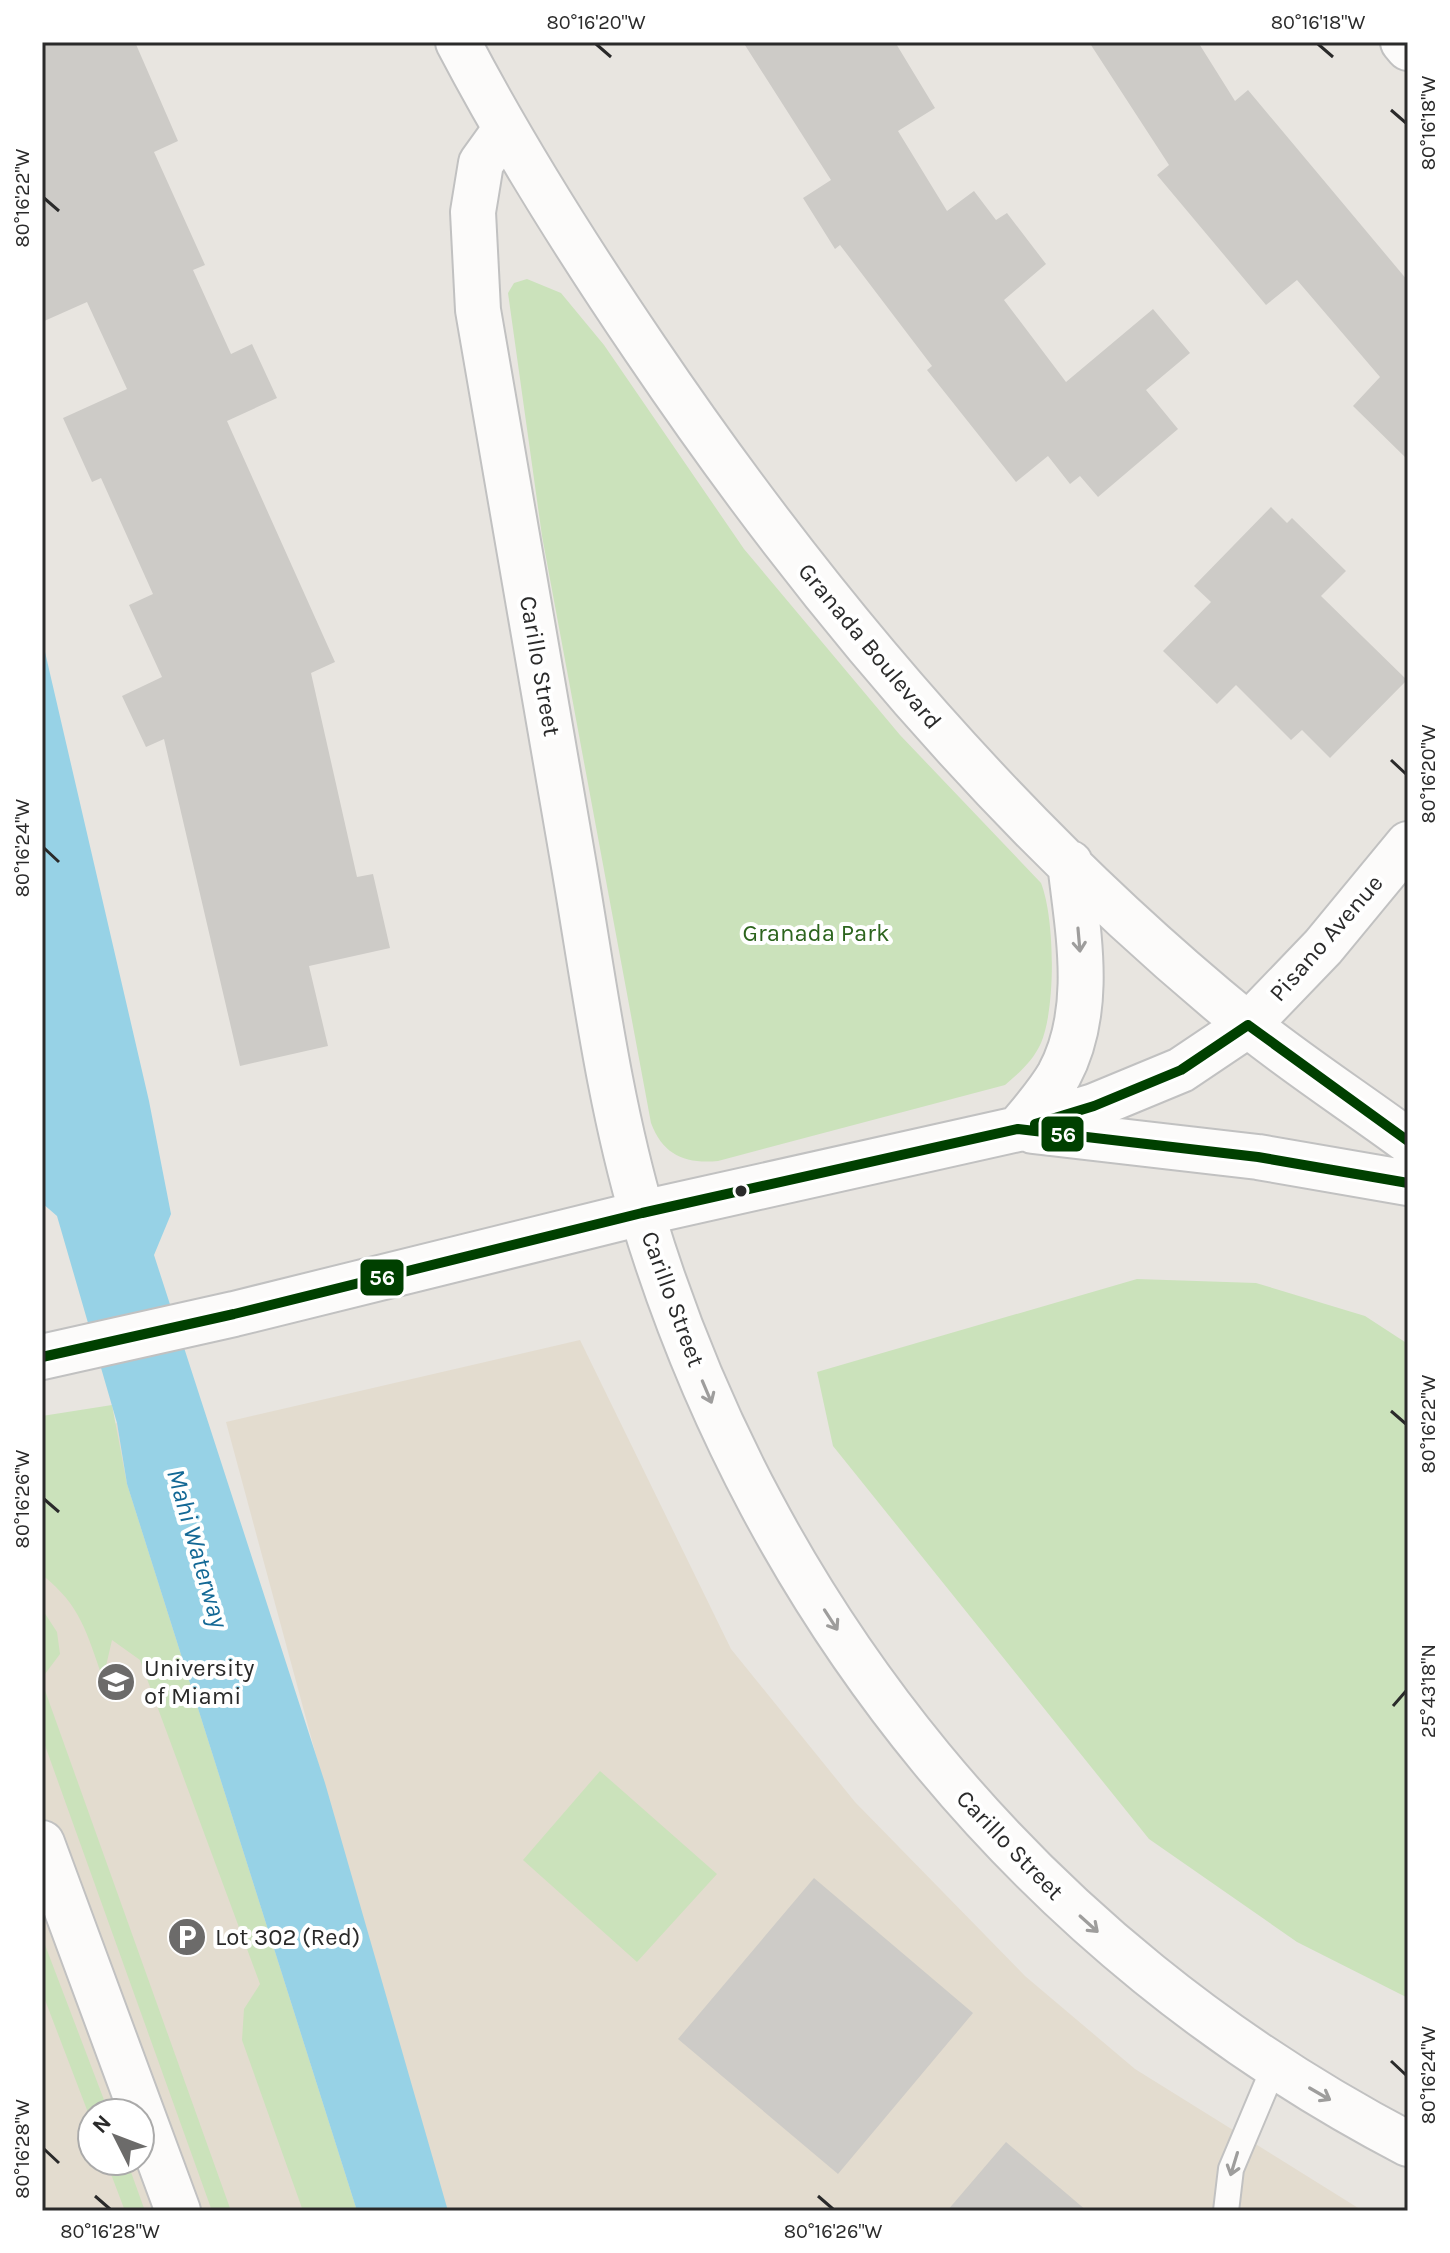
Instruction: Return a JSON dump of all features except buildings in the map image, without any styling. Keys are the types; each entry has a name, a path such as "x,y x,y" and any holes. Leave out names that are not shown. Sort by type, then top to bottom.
{"street":[{"name":"Granada Boulevard","path":"458,42 504,131 601,283 759,513 905,692 1070,863 1248,1025 1408,1141"},
{"path":"1403,42 1408,48"},
{"name":"Carillo Street","path":"504,131 481,163 473,212 478,310 617,1114 642,1213 685,1341 719,1420 762,1506 882,1700 961,1797 1040,1880 1126,1958 1198,2016 1274,2067 1408,2144"},
{"name":"Pisano Avenue","path":"61,1352 234,1314 642,1213 1018,1129 1094,1106 1181,1070 1248,1025 1323,947 1408,844"},
{"path":"1018,1129 1058,1077 1073,1044 1080,1002 1080,947 1070,863"},
{"path":"1018,1129 1258,1157 1408,1183"},
{"path":"42,1843 178,2211"}],"lane":[{"path":"1226,2211 1231,2169 1274,2067"}],"shaded area":[{"path":"580,1340 731,1649 855,1802 1025,1976 1135,2069 1363,2211 439,2211 226,1422"},
{"name":"University of Miami","path":"117,1423 127,1484 357,2211 42,2211 42,1443"}],"green space":[{"name":"Granada Park","path":"527,279 561,293 604,345 744,549 900,735 1041,883 1049,918 1052,963 1046,1028 1034,1055 1005,1085 718,1161 685,1159 669,1150 656,1134 651,1123 542,536 508,293 514,283"},
{"path":"1137,1279 1256,1283 1365,1316 1408,1344 1408,1998 1297,1942 1149,1839 833,1446 817,1372"},
{"path":"112,1405 127,1484 357,2211 303,2211 242,2040 244,2009 260,1984 140,1660 112,1640 103,1679 87,1634 74,1609 42,1575 42,1416"},
{"path":"42,1609 57,1632 60,1654 42,1678"},
{"path":"42,1682 231,2211 212,2211 42,1737"},
{"path":"600,1771 717,1874 637,1962 523,1860"},
{"path":"42,1937 103,2097 82,2097 42,1992"},
{"path":"112,2177 133,2177 145,2211 125,2211"}],"water":[{"name":"Mahi Waterway","path":"42,639 149,1101 171,1214 154,1255 325,1783 448,2211 357,2211 127,1484 117,1423 57,1216 42,1203"}],"transit line":[{"name":"56","path":"1248,1025 1408,1141"},
{"name":"56","path":"1035,1124 1094,1106 1181,1070 1248,1025"},
{"name":"56","path":"42,1357 234,1314 642,1213 1018,1129 1258,1157 1408,1183"}],"place":[{"name":"University of Miami","path":"116,1682"},
{"name":"Lot 302 (Red)","path":"187,1937"}]}
